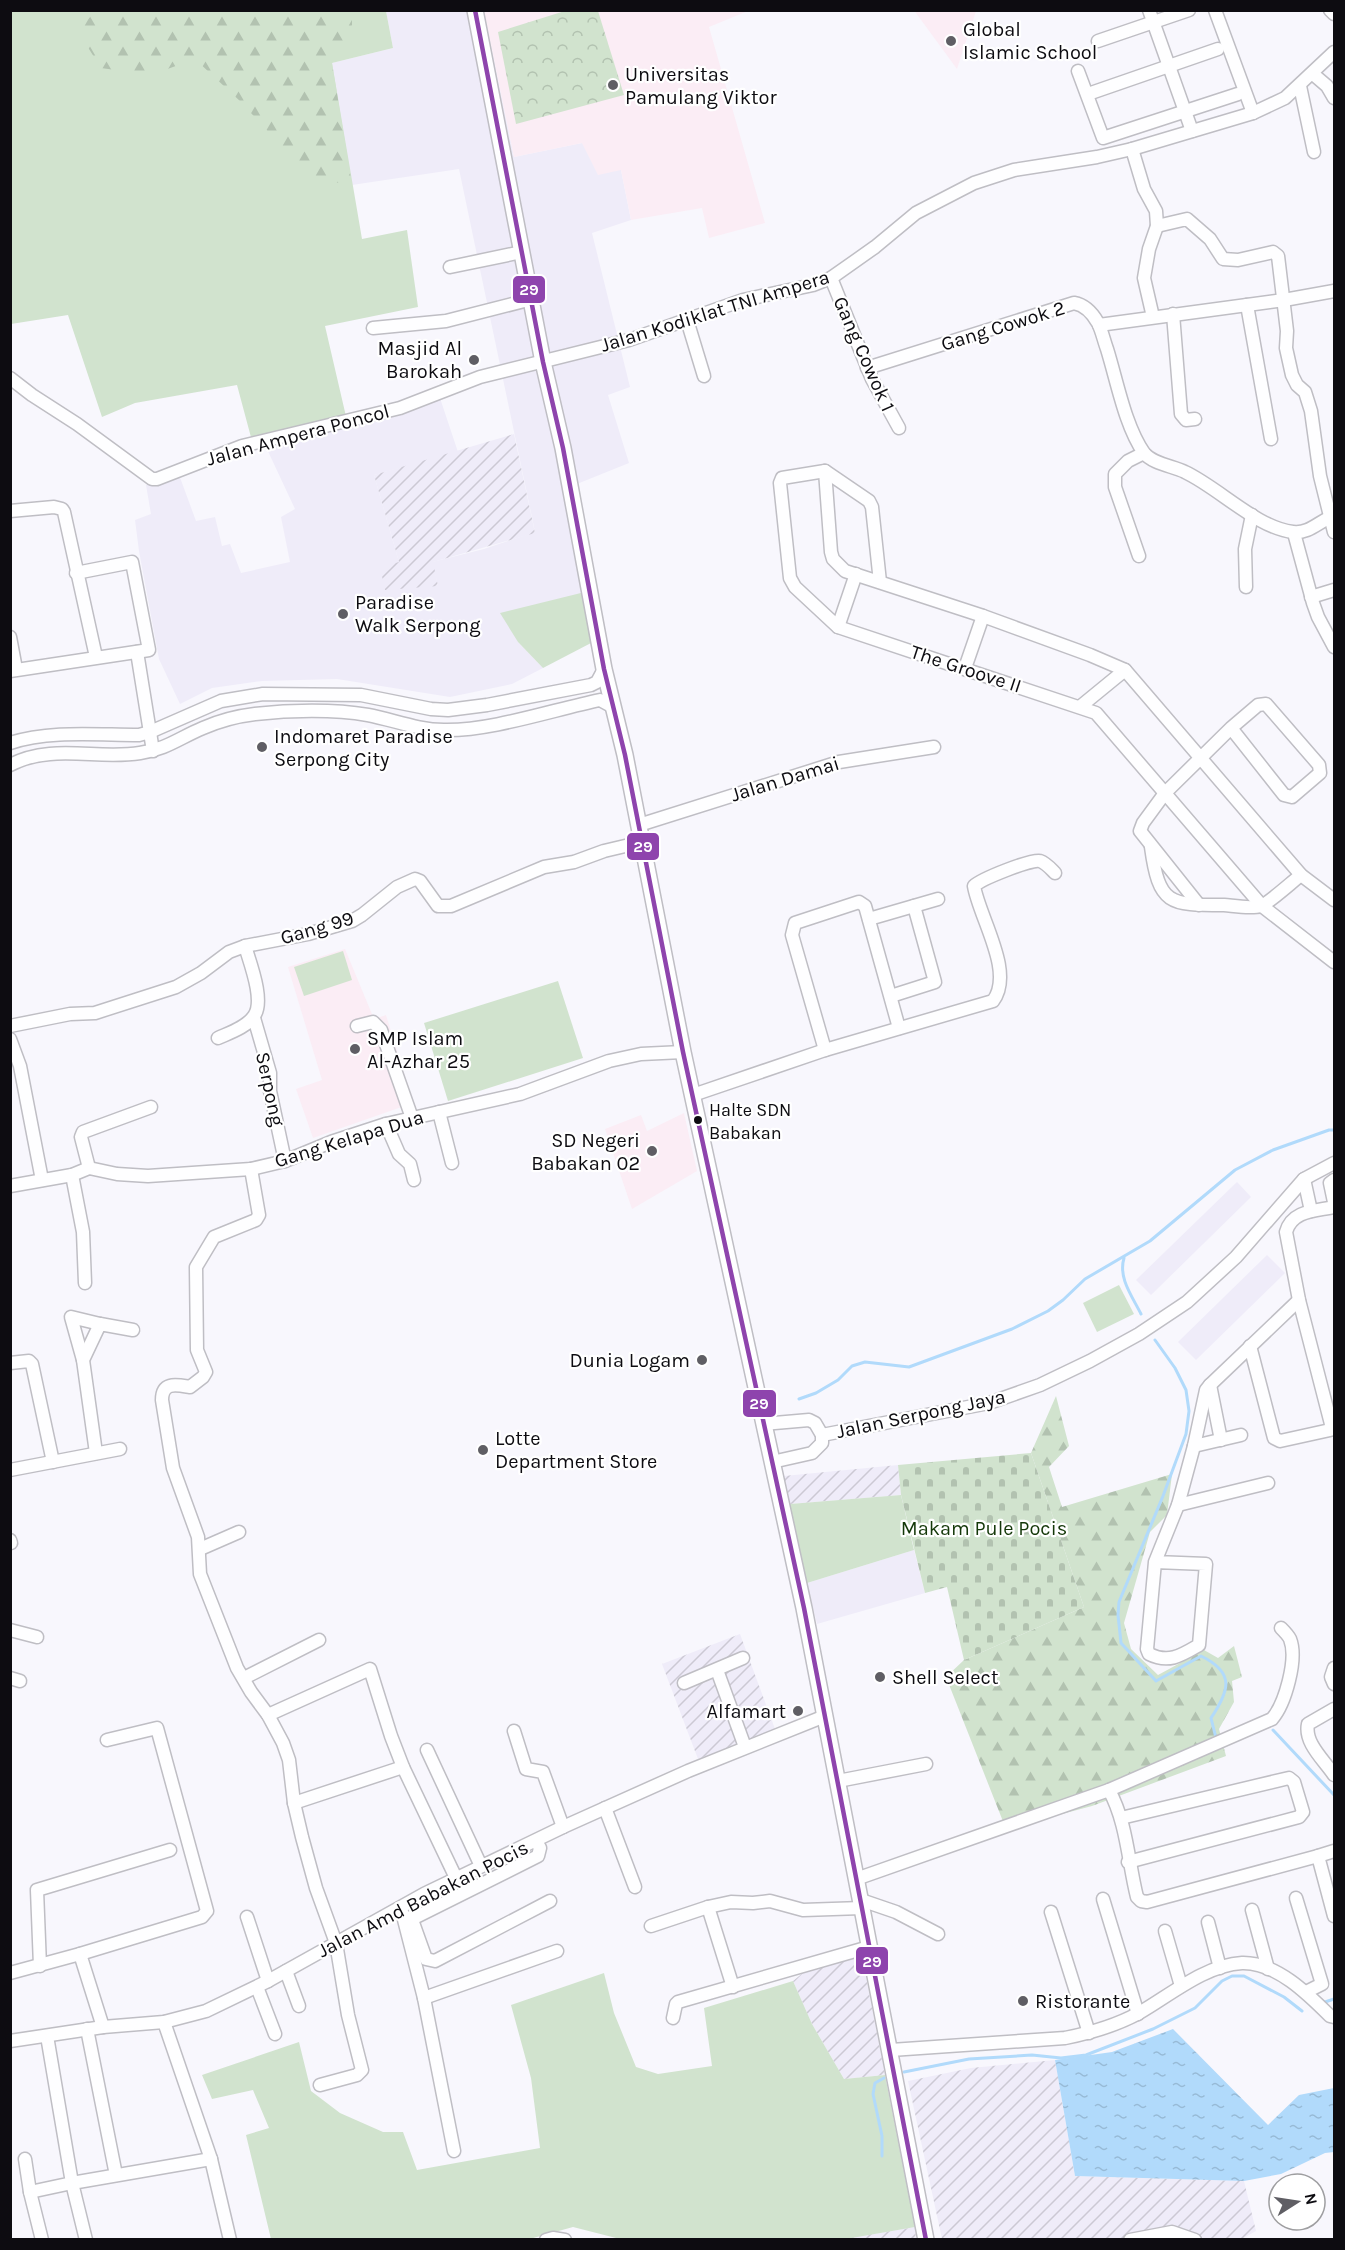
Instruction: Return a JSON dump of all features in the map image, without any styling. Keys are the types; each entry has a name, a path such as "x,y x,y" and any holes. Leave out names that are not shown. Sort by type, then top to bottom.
{"main road":[{"path":"475,10 543,362 563,448 604,669 639,825 683,1052 804,1608 926,2240"}],"street":[{"path":"1149,10 1192,131"},
{"path":"1098,41 1189,10"},
{"path":"1215,10 1253,113"},
{"path":"1330,10 1335,14"},
{"path":"1088,94 1218,49"},
{"name":"Jalan Kodiklat TNI Ampera","path":"543,362 629,340 743,300 801,289 831,278 875,247 916,213 981,180 1014,170 1132,149 1253,113 1285,98 1335,52"},
{"path":"1078,71 1103,138 1238,94"},
{"path":"1313,74 1327,86 1335,98"},
{"path":"1300,86 1314,152"},
{"path":"1132,149 1144,189 1156,211 1157,226 1149,249 1144,278 1153,317"},
{"path":"1157,226 1188,219 1210,239 1224,259 1238,260 1273,252 1278,256 1287,331 1286,348 1292,375 1297,385 1305,392 1311,411 1320,476 1333,516 1335,532"},
{"path":"450,267 522,252"},
{"name":"Gang Cowok 1","path":"831,278 867,368 899,428"},
{"path":"1099,325 1335,291"},
{"path":"373,328 446,321 532,300"},
{"name":"Gang Cowok 2","path":"867,368 1074,303 1084,307 1099,325 1128,419 1144,453"},
{"path":"1247,305 1271,439"},
{"path":"1173,314 1181,414 1186,420 1195,419"},
{"path":"687,320 704,376"},
{"name":"Jalan Ampera Poncol","path":"10,378 154,480 242,446 400,408 480,377 543,362"},
{"path":"1139,556 1115,487 1115,474 1128,461 1144,453 1157,462 1173,466 1194,476 1271,527 1294,532 1314,528 1333,516"},
{"path":"825,471 831,552 837,565 845,571 983,616 1125,670 1301,875 1335,900"},
{"path":"825,471 864,497 872,507 880,582"},
{"name":"The Groove II","path":"825,471 787,476 782,478 780,483 790,578 795,587 838,627 1081,706 1096,713 1262,906 1335,962"},
{"path":"10,511 54,507 64,512 96,657"},
{"path":"1246,587 1245,549 1252,515"},
{"path":"1294,532 1318,617 1335,647"},
{"path":"10,637 13,670 149,650 132,562 76,573"},
{"path":"838,627 856,574"},
{"path":"1311,597 1335,590"},
{"path":"965,668 983,616"},
{"path":"137,652 153,751"},
{"path":"10,743 33,737 139,735 233,697 262,694 361,695 431,709 469,708 591,685 597,682 604,669"},
{"path":"1081,706 1125,670"},
{"path":"341,713 343,695"},
{"path":"10,765 34,756 67,753 136,754 153,751 174,743 201,728 245,716 281,712 367,715 427,729 445,730 474,728 600,700 613,707"},
{"path":"1199,905 1142,835 1140,827 1165,793 1231,728 1258,705 1266,704 1319,765 1320,773 1293,797 1284,795 1231,728"},
{"name":"Jalan Damai","path":"639,825 839,762 934,747"},
{"name":"Gang 99","path":"10,1026 70,1014 95,1013 176,987 201,973 229,952 245,946 308,934 352,921 397,887 415,879 420,881 438,906 451,906 544,867 574,862 603,851 642,842"},
{"path":"1151,846 1157,878 1168,898 1199,905 1262,906 1301,875"},
{"path":"693,1095 825,1050 995,999 1000,986 998,968 992,938 974,888 975,884 1036,861 1048,866 1055,873"},
{"path":"869,919 938,899"},
{"path":"825,1050 792,935 794,925 859,902 865,906 899,1028"},
{"path":"891,996 935,982 914,906"},
{"path":"218,1038 254,1018 259,1001 245,946"},
{"name":"Serpong","path":"254,1018 270,1073 270,1091 285,1161"},
{"path":"357,1026 373,1022 381,1030 412,1118"},
{"path":"10,1039 20,1066 42,1180"},
{"name":"Gang Kelapa Dua","path":"89,1168 131,1176 251,1169 285,1161 386,1124 520,1094 609,1061 641,1054 683,1052"},
{"path":"10,1186 72,1175 89,1168 81,1137 83,1132 151,1107"},
{"path":"439,1112 452,1163"},
{"path":"386,1124 399,1154 410,1164 414,1179"},
{"name":"Jalan Serpong Jaya","path":"822,1435 989,1403 1040,1385 1090,1361 1139,1334 1187,1302 1236,1257 1304,1179 1335,1163"},
{"path":"251,1169 259,1215 256,1220 214,1237 196,1268 199,1316 197,1350 206,1372 190,1387 175,1384 166,1387 162,1394 173,1468 194,1525 200,1549 200,1574 244,1678 268,1714 290,1760 294,1803 308,1860 336,1943 348,2015 362,2070 357,2075 320,2085"},
{"path":"72,1175 83,1232 85,1283"},
{"path":"1304,1179 1311,1211"},
{"path":"1335,1180 1330,1183 1335,1202"},
{"path":"1250,1346 1274,1438 1280,1441 1330,1430 1331,1424 1299,1300 1286,1232 1288,1224 1294,1218 1311,1211 1335,1207"},
{"path":"1155,1562 1206,1564 1199,1645 1175,1659 1154,1657 1147,1649 1155,1562 1178,1505 1206,1390 1299,1300"},
{"path":"96,1453 83,1360 71,1317 133,1330"},
{"path":"83,1360 100,1324"},
{"path":"10,1364 29,1361 32,1364 53,1462"},
{"path":"1210,1385 1221,1440"},
{"name":"Jalan Serpong Jaya","path":"763,1424 809,1420 815,1423 822,1435 822,1443 812,1453 772,1462"},
{"path":"1194,1446 1241,1435"},
{"path":"10,1470 120,1449"},
{"path":"1178,1505 1268,1483"},
{"path":"200,1549 238,1532"},
{"path":"856,1879 1109,1790 1272,1719 1278,1712 1288,1683 1293,1654 1290,1638 1281,1628"},
{"path":"10,1630 37,1637"},
{"path":"244,1678 319,1640"},
{"path":"684,1683 743,1658"},
{"path":"1335,1668 1331,1677 1335,1683"},
{"path":"268,1714 370,1669 403,1767 456,1878"},
{"path":"717,1670 745,1747"},
{"path":"1335,1709 1308,1724 1306,1731 1308,1739 1335,1774"},
{"name":"Jalan Amd Babakan Pocis","path":"10,2041 103,2027 164,2022 206,2011 262,1984 481,1866 605,1808 745,1747 825,1716"},
{"path":"10,1972 40,1966 202,1917 207,1911 157,1728 108,1740"},
{"path":"514,1731 526,1769 543,1773 563,1827"},
{"path":"427,1750 481,1866"},
{"path":"838,1781 926,1764"},
{"path":"294,1803 403,1767"},
{"path":"1121,1818 1289,1778 1294,1782 1303,1812 1299,1817 1128,1862"},
{"path":"1109,1790 1121,1818 1128,1862 1137,1897 1144,1902 1335,1851"},
{"path":"605,1808 635,1887"},
{"path":"412,1919 538,1856 540,1848 536,1840"},
{"path":"40,1966 37,1890 170,1850"},
{"path":"1318,1856 1335,1916"},
{"path":"1296,1898 1322,1984 1306,1992"},
{"path":"1103,1899 1138,2014"},
{"path":"404,1906 412,1919 426,1959 435,1961 550,1901"},
{"path":"651,1926 708,1907 731,1902 770,1901 803,1910 861,1904 897,1912 938,1934"},
{"path":"404,1906 454,2151"},
{"path":"708,1907 733,1987"},
{"path":"1252,1910 1268,1968"},
{"path":"1051,1912 1089,2033"},
{"path":"246,1917 275,2034"},
{"path":"1208,1922 1220,1968"},
{"path":"1165,1931 1181,1986"},
{"path":"673,2018 678,2002 869,1947"},
{"path":"424,1998 557,1951"},
{"path":"80,1954 103,2027"},
{"path":"891,2050 1065,2038 1089,2033 1138,2014 1181,1986 1220,1968 1242,1963 1268,1968 1288,1979 1306,1992 1330,2016 1335,2017"},
{"path":"286,1971 298,2006"},
{"path":"164,2022 211,2158 230,2240"},
{"path":"87,2030 116,2175"},
{"path":"47,2036 72,2183 86,2240"},
{"path":"30,2192 211,2158"},
{"path":"25,2159 30,2192 42,2240"},
{"path":"1130,2240 1172,2232 1195,2240"},
{"path":"546,2240 553,2238 565,2240"}],"shaded area":[{"path":"386,11 484,11 514,157 582,143 621,170 631,220 592,233 630,387 608,395 629,463 567,488 589,591 518,642 543,668 512,684 450,697 337,679 262,681 212,688 180,704 159,659 139,551 135,520 151,514 146,485 178,472 196,521 215,517 222,546 230,544 241,573 290,562 281,517 295,509 266,447 348,425 439,395 458,452 374,475 399,562 438,586 432,562 484,549 535,532 459,169 352,185 332,63 393,48"},
{"name":"Universitas Pamulang Viktor","path":"484,11 748,11 709,27 765,223 709,238 702,208 631,220 621,170 598,175 582,143 514,157"},
{"name":"Global Islamic School","path":"915,11 976,11 957,69 916,13"},
{"path":"514,434 535,533 433,562 438,586 385,590 380,567 399,562 374,475"},
{"name":"SMP Islam Al-Azhar 25","path":"345,949 374,1019 386,1015 413,1103 313,1138 296,1089 322,1080 288,967"},
{"name":"SD Negeri Babakan 02","path":"684,1113 697,1171 632,1209 605,1129 641,1115 647,1131"},
{"path":"1237,1182 1251,1197 1151,1295 1136,1280"},
{"path":"1267,1255 1285,1273 1196,1360 1178,1342"},
{"path":"898,1465 901,1495 790,1504 784,1476"},
{"path":"914,1550 925,1593 817,1624 807,1583"},
{"path":"740,1634 775,1729 698,1759 662,1664"},
{"path":"861,1952 885,2075 844,2079 812,2024 793,1981 815,1963"},
{"path":"1055,2060 1075,2176 1244,2181 1256,2231 1240,2240 942,2239 908,2081 971,2068"},
{"path":"915,2227 916,2239 840,2239"}],"green space":[{"path":"568,10 598,11 624,95 516,124 498,32"},
{"path":"11,11 386,11 393,48 332,63 362,239 407,230 418,307 325,326 348,425 266,447 252,441 237,385 135,403 102,417 68,315 11,324"},
{"path":"96,11 352,11 352,25 332,63 352,185 316,179 283,148 241,102 195,59 151,75 101,68 77,30"},
{"path":"589,591 591,643 543,668 518,642 500,613"},
{"path":"343,951 352,980 304,996 294,967"},
{"path":"558,981 583,1058 448,1101 424,1023"},
{"path":"1119,1285 1134,1314 1097,1332 1083,1303"},
{"path":"1056,1396 1069,1446 1049,1467 1062,1507 1172,1474 1167,1515 1150,1532 1124,1623 1131,1649 1158,1675 1204,1650 1218,1658 1234,1646 1242,1677 1232,1681 1234,1702 1219,1729 1226,1756 1092,1806 1006,1829 946,1677 964,1660 1084,1607 1031,1453"},
{"name":"Makam Pule Pocis","path":"1031,1453 1084,1607 964,1660 947,1587 925,1593 901,1495 898,1465"},
{"path":"901,1495 914,1550 807,1583 790,1504"},
{"path":"604,1973 614,2013 636,2067 658,2074 712,2066 704,2008 793,1981 812,2024 844,2079 885,2075 915,2227 840,2240 620,2239 573,2227 526,2240 271,2239 246,2135 269,2128 253,2090 212,2099 202,2075 299,2042 311,2091 340,2113 383,2132 403,2132 417,2170 540,2148 531,2078 511,2005"}],"water":[{"path":"1173,2029 1268,2125 1299,2095 1334,2088 1334,2152 1325,2153 1285,2172 1267,2172 1267,2177 1244,2181 1075,2176 1055,2060 1112,2052"}],"waterway":[{"path":"799,1399 816,1393 838,1380 852,1366 865,1362 909,1367 1012,1329 1048,1311 1085,1279 1150,1241 1235,1170 1273,1150 1334,1130"},
{"path":"1124,1258 1124,1280 1141,1314"},
{"path":"1155,1340 1175,1368 1186,1390 1189,1411 1186,1434 1119,1602 1121,1643 1156,1681 1201,1656 1220,1669 1226,1683 1222,1699 1211,1718 1216,1738"},
{"path":"1273,1730 1334,1795"},
{"path":"904,2072 969,2059 1032,2055 1061,2058 1086,2055 1153,2029 1195,2008 1222,1981 1232,1976 1244,1976 1284,1997 1302,2011"},
{"path":"1325,2002 1334,1999"},
{"path":"882,2156 882,2136 873,2094 875,2083 884,2078"}],"transit line":[{"name":"29","path":"475,10 543,362 563,448 604,669 625,755 683,1052 804,1608 926,2240"}],"place":[{"name":"Global Islamic School","path":"951,41"},
{"name":"Universitas Pamulang Viktor","path":"613,85"},
{"name":"Masjid Al Barokah","path":"474,360"},
{"name":"Paradise Walk Serpong","path":"343,614"},
{"name":"Indomaret Paradise Serpong City","path":"262,747"},
{"name":"SMP Islam Al-Azhar 25","path":"355,1049"},
{"name":"Halte SDN Babakan","path":"698,1120"},
{"name":"SD Negeri Babakan 02","path":"652,1151"},
{"name":"Dunia Logam","path":"702,1360"},
{"name":"Lotte Department Store","path":"483,1450"},
{"name":"Shell Select","path":"880,1677"},
{"name":"Alfamart","path":"798,1711"},
{"name":"Ristorante","path":"1023,2001"}]}
